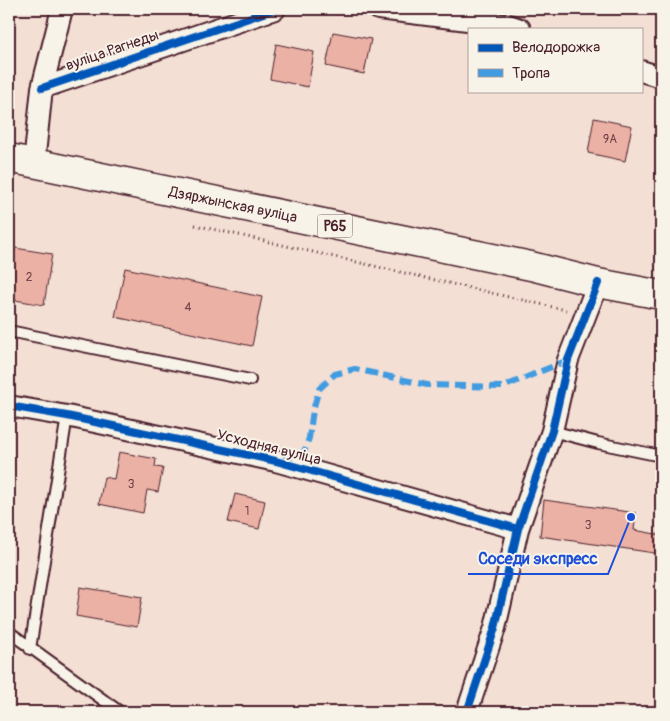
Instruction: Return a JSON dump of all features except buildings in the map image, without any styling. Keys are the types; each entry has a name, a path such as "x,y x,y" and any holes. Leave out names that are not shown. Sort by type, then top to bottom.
{"main road":[{"name":"Дзяржынская вуліца","path":"21,161 531,266 598,283 659,289"}],"street":[{"name":"вуліца Рагнеды","path":"21,161 62,9"},
{"name":"вуліца Рагнеды","path":"42,88 275,9"},
{"path":"379,9 508,25 517,28"},
{"path":"642,71 661,77"},
{"path":"466,712 495,628 518,529 552,431 568,360 598,283"},
{"name":"Усходняя вуліца","path":"9,406 67,416 276,461 518,529"}],"lane":[{"path":"9,331 250,380"},
{"path":"30,648 67,416"},
{"path":"552,431 661,456"},
{"path":"9,632 120,712"}],"path":[{"path":"193,224 587,314"}],"marked path":[{"path":"281,460 303,455 309,438 313,410 319,389 335,374 355,369 427,385 503,387 568,360"}],"cycle path":[{"path":"42,88 275,9"},
{"path":"467,712 495,628 518,529 552,431 568,360 598,283"},
{"path":"9,406 67,416 276,461 518,529"}],"place":[{"name":"Соседи экспресс","path":"631,517"}]}
